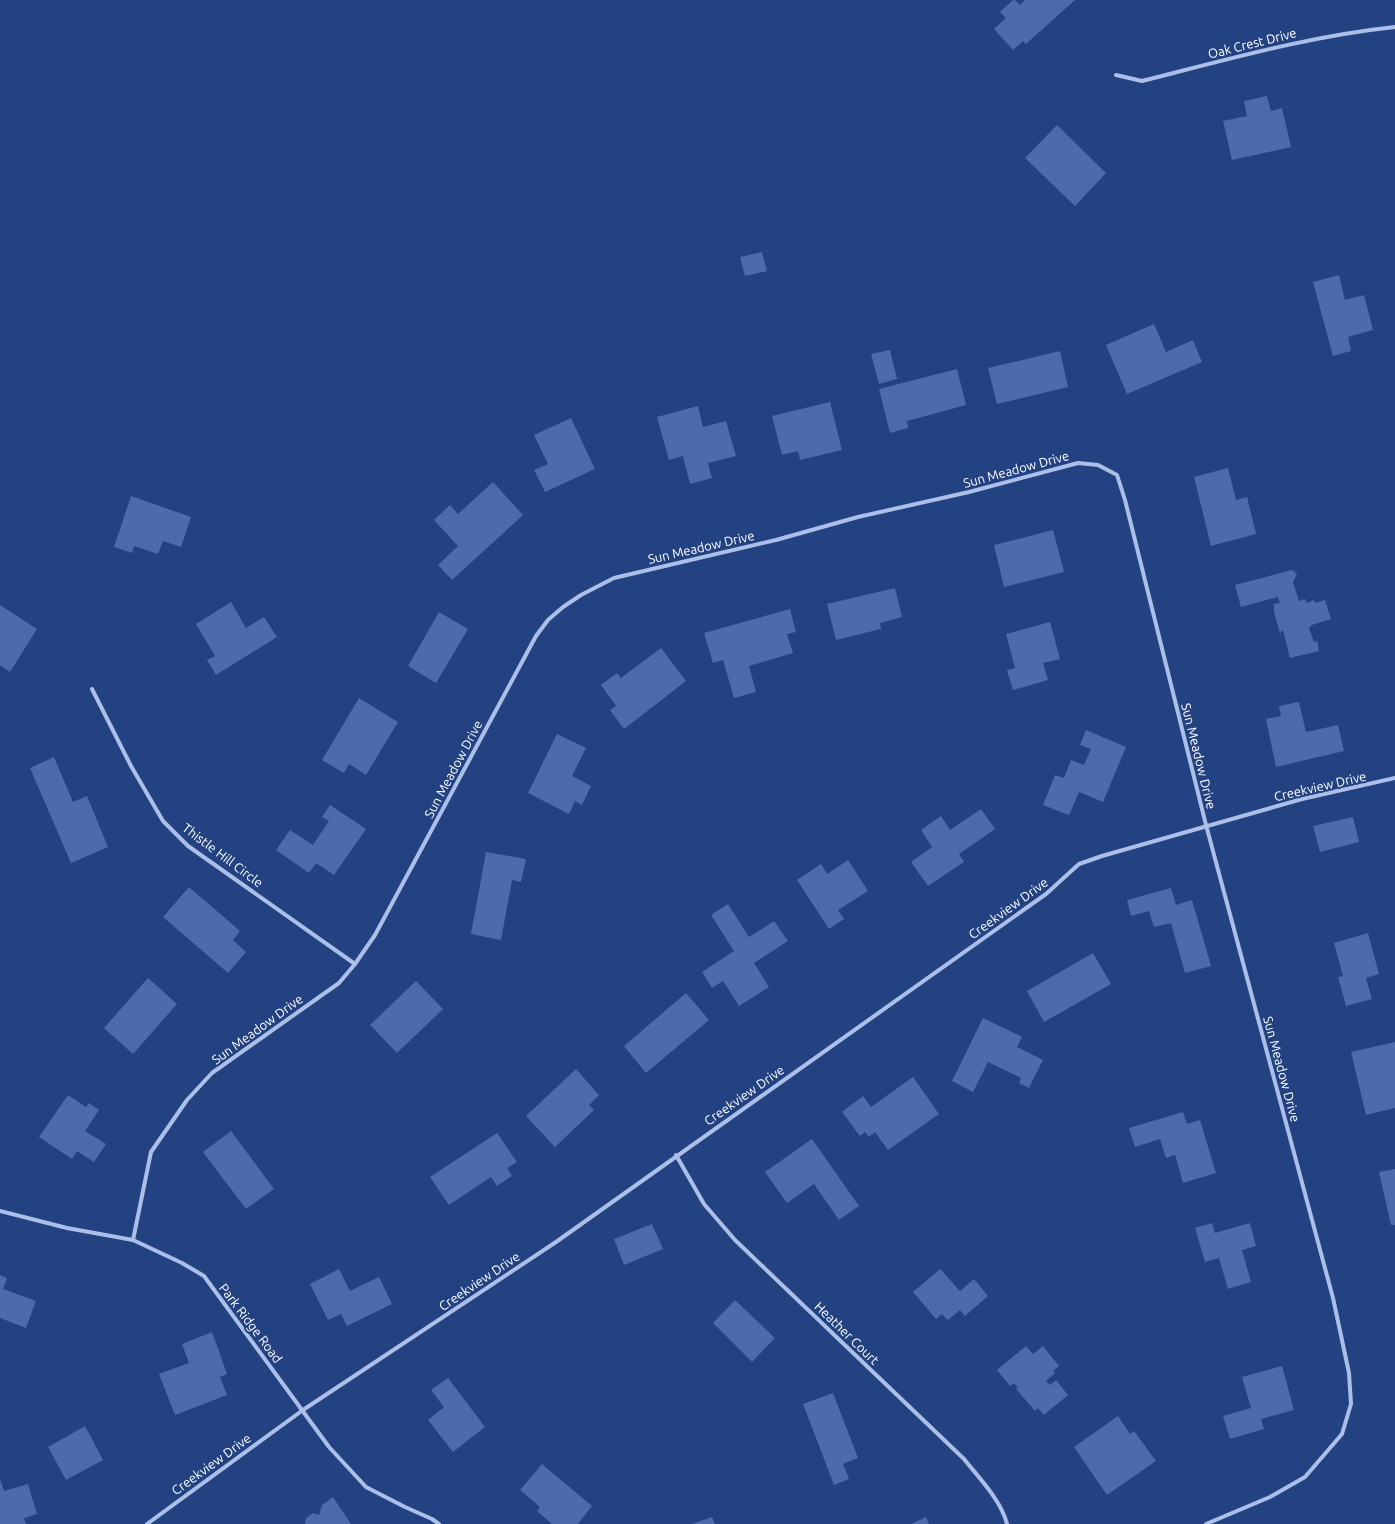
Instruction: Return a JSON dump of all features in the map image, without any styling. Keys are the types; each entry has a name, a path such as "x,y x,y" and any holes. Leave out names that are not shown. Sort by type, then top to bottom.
{"street":[{"name":"Oak Crest Drive","path":"1116,75 1142,81 1302,41 1366,30 1395,27"},
{"name":"Sun Meadow Drive","path":"133,1240 151,1152 187,1100 212,1073 339,983 355,964 375,935 536,636 548,620 581,594 614,578 776,540 858,517 968,492 1078,463 1098,465 1117,475 1206,825 1333,1298 1349,1373 1351,1404 1342,1434 1305,1476 1270,1497 1206,1524"},
{"name":"Thistle Hill Circle","path":"92,689 131,766 163,821 188,846 355,964"},
{"name":"Creekview Drive","path":"147,1524 303,1410 556,1242 676,1155 1046,894 1080,864 1138,844 1206,825 1302,799 1395,778"},
{"name":"Heather Court","path":"676,1155 704,1204 736,1240 964,1459 987,1487 1007,1524"},
{"name":"Park Ridge Road","path":"0,1211 67,1228 133,1240 182,1263 204,1276 330,1447 366,1487 432,1519 439,1524"}],"building":[{"path":"1013,0 1020,5 1025,0 1075,0 1026,44 1023,41 1013,50 994,29 1006,18 1000,12"},
{"path":"1267,96 1271,111 1282,108 1291,147 1232,160 1223,121 1247,116 1244,101"},
{"path":"1057,125 1106,173 1075,206 1025,158"},
{"path":"762,252 767,271 745,276 740,257"},
{"path":"1339,275 1345,300 1364,295 1373,330 1348,337 1351,351 1333,356 1313,282"},
{"path":"1154,324 1166,352 1193,340 1202,362 1127,394 1106,345"},
{"path":"890,350 897,379 879,384 871,354"},
{"path":"1060,351 1068,387 997,404 988,368"},
{"path":"957,369 966,405 907,421 908,428 890,433 879,389"},
{"path":"830,402 842,450 800,460 798,451 782,455 772,416"},
{"path":"698,406 703,427 726,421 736,456 708,463 712,478 690,484 683,456 669,460 657,417"},
{"path":"571,418 595,469 545,492 534,470 548,464 534,435"},
{"path":"1228,468 1236,500 1247,497 1256,534 1211,546 1194,477"},
{"path":"493,482 523,515 452,580 438,565 458,546 434,520 450,505 458,514"},
{"path":"131,496 191,517 181,547 163,541 158,554 134,546 132,553 114,547"},
{"path":"1053,530 1064,572 1004,587 994,545"},
{"path":"1292,570 1297,574 1293,582 1299,601 1305,599 1307,603 1314,600 1315,603 1325,600 1331,619 1312,625 1309,628 1314,642 1317,641 1319,651 1290,658 1283,630 1280,633 1274,612 1274,604 1280,603 1278,597 1241,607 1235,585"},
{"path":"895,588 902,617 880,623 881,629 836,640 827,604"},
{"path":"231,602 246,628 264,617 277,637 216,675 207,660 215,656 196,624"},
{"path":"0,605 37,629 10,672 0,665"},
{"path":"790,609 796,632 787,634 793,653 749,666 756,692 734,698 723,660 713,663 704,633"},
{"path":"439,612 468,629 436,683 408,666"},
{"path":"1050,622 1060,659 1043,663 1048,680 1013,690 1007,670 1015,668 1006,634"},
{"path":"661,648 686,681 624,729 610,710 616,706 601,685 617,673 621,678"},
{"path":"359,698 398,722 366,775 349,764 344,773 322,760"},
{"path":"1299,702 1306,732 1338,725 1344,751 1276,767 1266,719 1281,716 1279,706"},
{"path":"1086,730 1126,747 1103,802 1079,792 1069,815 1043,805 1055,775 1064,778 1071,760 1084,765 1091,749 1080,745"},
{"path":"557,734 586,748 572,776 591,786 582,805 575,801 569,814 528,793"},
{"path":"54,757 73,802 87,796 108,847 71,863 30,768"},
{"path":"330,805 366,829 334,875 316,863 309,873 276,850 290,830 313,845 329,821 322,817"},
{"path":"981,809 995,829 959,854 964,862 928,886 911,862 932,847 921,830 941,816 950,830"},
{"path":"1353,817 1359,842 1320,852 1313,826"},
{"path":"486,852 526,859 521,882 512,880 501,940 471,934"},
{"path":"848,860 868,891 838,910 844,919 829,929 797,880 821,864 827,874"},
{"path":"189,887 240,931 233,940 246,952 228,973 163,917"},
{"path":"1171,888 1176,905 1192,900 1211,966 1185,973 1171,923 1154,927 1149,911 1131,916 1127,900"},
{"path":"728,904 749,937 774,921 788,941 754,963 769,987 739,1006 723,981 712,988 702,972 734,951 711,915"},
{"path":"1368,933 1379,974 1366,978 1372,999 1346,1006 1338,977 1343,976 1334,943"},
{"path":"1093,953 1111,984 1044,1022 1027,991"},
{"path":"148,978 177,1004 133,1054 104,1028"},
{"path":"416,981 443,1009 397,1053 370,1025"},
{"path":"686,993 709,1020 646,1073 624,1046"},
{"path":"983,1018 1022,1037 1017,1047 1043,1060 1029,1088 1019,1083 1021,1078 988,1062 973,1092 952,1081"},
{"path":"1395,1042 1395,1108 1366,1115 1351,1052"},
{"path":"576,1069 599,1095 589,1105 594,1110 555,1147 526,1116"},
{"path":"913,1077 939,1114 888,1150 875,1132 869,1137 865,1132 860,1136 842,1112 863,1096 871,1107"},
{"path":"68,1095 86,1107 89,1103 99,1110 85,1131 106,1144 94,1162 77,1151 72,1159 39,1137"},
{"path":"1183,1112 1187,1124 1200,1120 1216,1173 1183,1183 1175,1155 1166,1158 1160,1139 1135,1147 1129,1128"},
{"path":"231,1131 274,1189 246,1209 203,1152"},
{"path":"497,1133 517,1162 507,1168 512,1176 497,1186 491,1177 449,1205 430,1177"},
{"path":"812,1139 859,1206 839,1220 814,1184 787,1203 765,1172"},
{"path":"1395,1169 1395,1225 1391,1225 1379,1172"},
{"path":"1212,1223 1215,1233 1250,1223 1256,1246 1242,1250 1251,1282 1228,1289 1219,1258 1205,1262 1195,1228"},
{"path":"652,1224 663,1249 624,1265 614,1239"},
{"path":"339,1269 350,1291 379,1277 392,1304 347,1326 341,1314 328,1320 310,1284"},
{"path":"940,1269 960,1291 974,1279 988,1296 965,1316 960,1310 948,1320 942,1314 936,1319 913,1292"},
{"path":"0,1275 7,1278 3,1289 36,1301 26,1328 0,1318"},
{"path":"735,1300 775,1338 752,1362 713,1323"},
{"path":"212,1332 227,1374 220,1377 227,1395 175,1415 159,1374 189,1363 182,1344"},
{"path":"1026,1346 1033,1354 1043,1346 1059,1366 1053,1371 1055,1373 1046,1381 1050,1385 1056,1380 1068,1395 1044,1415 1038,1408 1035,1411 1016,1389 1018,1388 1014,1383 1010,1386 997,1370"},
{"path":"1282,1366 1294,1410 1261,1419 1264,1429 1230,1439 1223,1416 1251,1408 1242,1377"},
{"path":"448,1378 485,1427 453,1452 428,1420 444,1407 431,1390"},
{"path":"833,1393 858,1458 843,1464 849,1479 834,1485 803,1404"},
{"path":"1118,1416 1130,1434 1134,1431 1156,1461 1107,1495 1074,1447"},
{"path":"85,1426 103,1460 66,1480 48,1447"},
{"path":"542,1464 592,1506 578,1524 552,1524 537,1511 540,1507 520,1490"},
{"path":"0,1479 4,1491 28,1484 37,1514 24,1518 26,1524 0,1524"},
{"path":"333,1497 351,1524 305,1524 306,1518 313,1513 319,1515 322,1505"},
{"path":"712,1517 715,1524 692,1524"},
{"path":"926,1517 929,1524 911,1524"}]}
